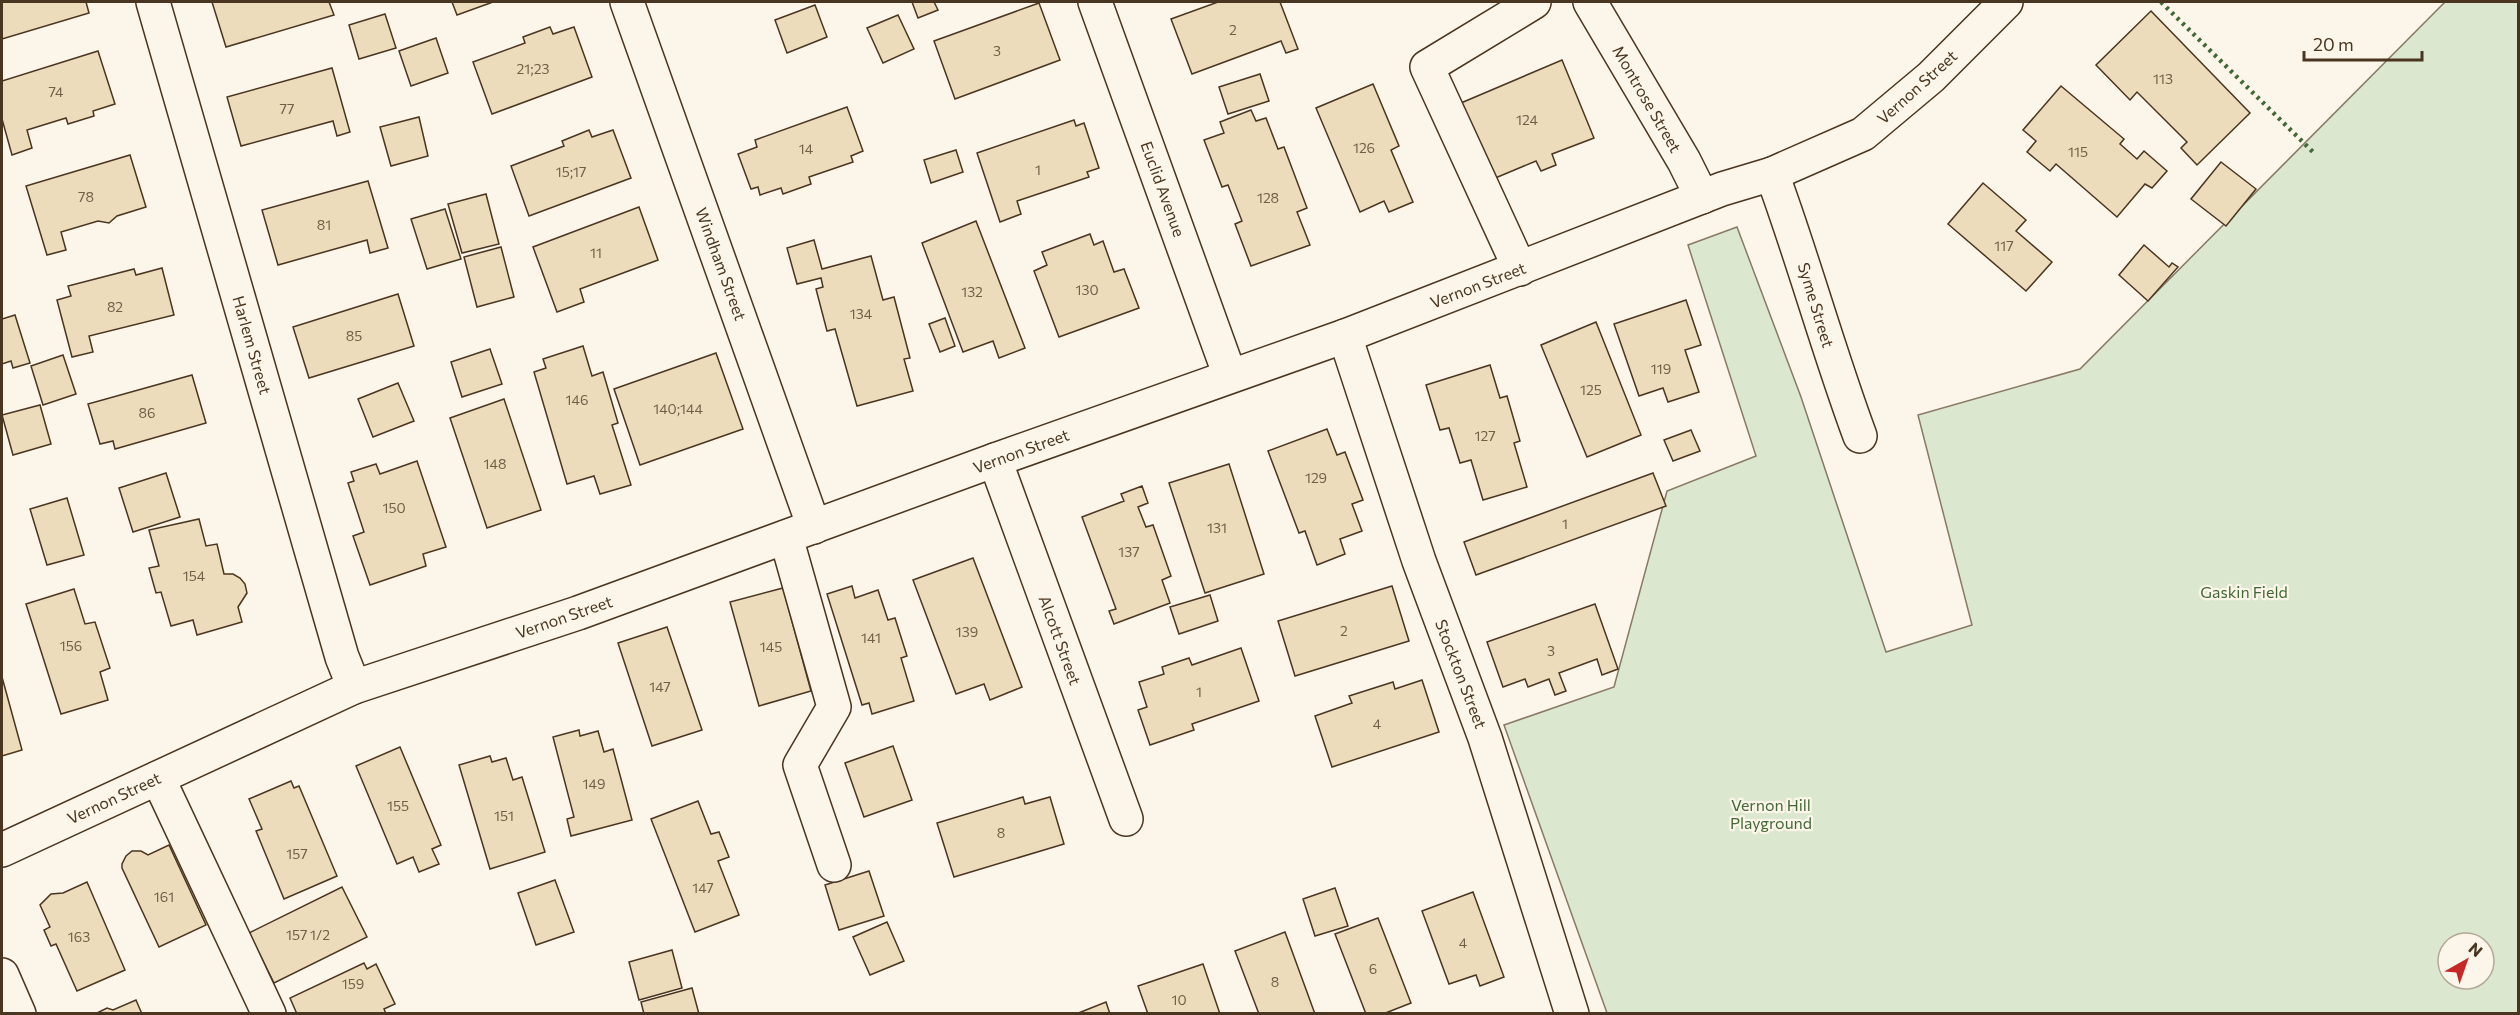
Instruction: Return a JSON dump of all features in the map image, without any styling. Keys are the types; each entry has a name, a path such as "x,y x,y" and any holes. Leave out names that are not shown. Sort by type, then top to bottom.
{"street":[{"name":"Harlem Street","path":"153,2 342,657 354,687"},
{"name":"Windham Street","path":"627,2 800,532 834,707 800,765 834,865"},
{"name":"Euclid Avenue","path":"1095,2 1230,376"},
{"path":"1520,269 1427,67 1534,2"},
{"name":"Montrose Street","path":"1590,2 1684,161 1702,197"},
{"name":"Vernon Street","path":"2,850 354,687 578,613 995,460 1345,336 1702,197 1772,174 1863,134 1931,77 2006,2"},
{"name":"Syme Street","path":"1772,174 1793,229 1841,385 1860,436"},
{"name":"Stockton Street","path":"1345,336 1419,561 1485,738 1572,1014"},
{"name":"Alcott Street","path":"995,460 1125,819"},
{"path":"158,778 269,1014"},
{"path":"2,975 19,1014"}],"green space":[{"name":"Gaskin Field","path":"2445,2 2518,2 2518,1013 1607,1013 1504,725 1614,687 1667,491 1756,456 1688,245 1737,227 1801,397 1886,652 1972,625 1918,415 2080,369"}],"building":[{"path":"2,2 86,2 89,13 2,39"},
{"path":"212,2 329,2 334,15 226,47"},
{"path":"452,2 493,2 457,15"},
{"path":"912,2 934,2 938,10 918,18"},
{"path":"1218,2 1280,2 1298,49 1286,53 1281,41 1192,74 1171,19"},
{"path":"1039,3 1060,60 955,99 934,41"},
{"path":"815,5 827,37 787,53 775,20"},
{"path":"2151,11 2250,113 2197,165 2181,148 2187,142 2137,92 2130,100 2096,65"},
{"path":"385,14 396,48 359,59 349,25"},
{"path":"898,15 914,49 883,63 867,28"},
{"path":"550,27 553,34 574,27 592,77 492,114 473,62 525,43 523,37"},
{"path":"436,38 448,73 411,86 399,51"},
{"path":"98,51 115,104 93,111 94,116 68,124 66,118 27,130 32,148 12,155 2,119 2,81"},
{"path":"1562,60 1594,138 1552,154 1556,165 1541,171 1536,161 1493,179 1461,103"},
{"path":"332,68 350,132 337,136 333,121 241,146 227,97"},
{"path":"1260,74 1269,101 1228,114 1219,87"},
{"path":"1373,84 1399,146 1391,150 1413,202 1389,212 1384,201 1360,212 1316,108"},
{"path":"2061,86 2124,139 2120,144 2137,159 2144,151 2167,171 2152,188 2145,184 2117,217 2056,164 2050,171 2027,152 2036,141 2023,130"},
{"path":"847,107 863,151 851,156 853,162 809,177 811,184 783,194 781,188 760,195 758,187 751,189 738,154 757,147 755,140"},
{"path":"1251,110 1256,121 1266,118 1278,149 1284,147 1307,208 1297,212 1310,245 1251,266 1235,224 1242,221 1228,185 1222,187 1204,140 1224,133 1220,122"},
{"path":"419,117 428,156 391,166 380,127"},
{"path":"1074,120 1076,126 1084,123 1099,168 1087,172 1089,177 1017,201 1021,214 1000,222 977,153"},
{"path":"589,130 592,137 613,130 631,178 529,216 511,166 564,146 562,141"},
{"path":"956,150 963,172 931,183 924,160"},
{"path":"130,155 146,207 117,216 109,223 98,221 61,232 66,250 47,255 26,186"},
{"path":"2221,162 2256,189 2226,226 2191,199"},
{"path":"368,181 388,248 370,253 367,240 278,265 262,210"},
{"path":"1983,183 2026,220 2016,231 2052,262 2026,291 1948,224"},
{"path":"486,194 499,244 462,253 448,204"},
{"path":"639,207 658,260 580,289 584,302 557,312 533,247"},
{"path":"445,209 461,259 427,269 411,219"},
{"path":"976,221 1025,348 999,358 993,341 963,352 922,243"},
{"path":"1090,234 1094,245 1103,241 1114,272 1124,269 1139,308 1059,337 1034,271 1047,265 1042,252"},
{"path":"814,240 822,269 871,256 883,300 894,297 910,358 904,359 913,391 857,406 835,329 827,331 816,289 823,287 821,278 797,284 787,248"},
{"path":"2144,245 2169,267 2172,263 2178,267 2148,301 2119,275"},
{"path":"501,247 514,297 477,307 464,257"},
{"path":"162,268 174,315 89,336 93,352 72,357 57,300 71,296 68,286 134,269 136,275"},
{"path":"398,294 414,346 309,378 293,327"},
{"path":"1686,300 1701,345 1685,350 1699,392 1668,402 1663,388 1639,396 1614,324"},
{"path":"15,315 30,363 13,368 11,361 2,364 2,319"},
{"path":"945,318 955,346 940,352 929,324"},
{"path":"1596,322 1641,435 1587,457 1541,345"},
{"path":"583,346 592,376 603,372 618,423 612,425 631,485 600,494 594,476 567,484 534,372 546,368 543,359"},
{"path":"490,349 502,384 462,397 451,362"},
{"path":"716,353 743,429 640,465 614,389"},
{"path":"63,355 76,394 43,405 31,366"},
{"path":"1490,365 1500,398 1507,396 1520,441 1514,443 1527,487 1483,500 1471,460 1460,463 1449,428 1440,430 1426,385"},
{"path":"192,375 206,423 115,449 113,441 100,444 88,404"},
{"path":"398,383 414,421 373,437 358,399"},
{"path":"504,399 541,510 487,528 450,418"},
{"path":"40,405 51,444 13,455 2,415"},
{"path":"1327,429 1337,455 1345,452 1363,500 1352,504 1362,531 1340,539 1345,554 1317,565 1305,531 1299,533 1268,451"},
{"path":"1691,430 1700,451 1673,461 1664,440"},
{"path":"417,461 446,547 423,554 426,566 370,585 353,536 364,532 348,483 354,481 351,472 376,464 380,474"},
{"path":"1229,464 1264,574 1205,593 1169,483"},
{"path":"166,473 180,517 133,532 119,488"},
{"path":"1653,473 1666,506 1476,575 1464,542"},
{"path":"1142,486 1148,503 1138,507 1146,527 1153,525 1171,576 1162,580 1170,603 1114,624 1109,611 1116,609 1082,517 1124,501 1121,494"},
{"path":"67,498 84,555 47,565 30,509"},
{"path":"199,519 206,546 217,544 224,574 233,574 240,578 245,584 247,593 238,607 242,622 197,635 193,620 171,626 161,592 156,593 149,568 159,566 149,530"},
{"path":"973,558 1022,687 990,700 984,684 956,694 913,580"},
{"path":"852,586 855,598 878,590 888,620 895,618 907,656 901,658 914,701 872,714 869,703 862,705 827,594"},
{"path":"1392,586 1409,641 1295,676 1278,621"},
{"path":"783,588 811,691 759,706 730,602"},
{"path":"74,589 85,624 95,622 110,668 100,672 108,700 61,714 26,604"},
{"path":"1210,595 1218,621 1179,634 1170,607"},
{"path":"1595,604 1618,669 1602,675 1597,659 1559,673 1566,691 1555,695 1549,679 1528,687 1525,679 1503,687 1487,642"},
{"path":"667,627 702,730 652,746 618,643"},
{"path":"1241,648 1259,701 1192,724 1194,730 1150,745 1138,710 1147,707 1139,682 1164,674 1162,667 1189,658 1192,665"},
{"path":"2,677 22,750 2,756"},
{"path":"1422,680 1439,732 1332,767 1315,716 1352,703 1349,696 1393,682 1395,689"},
{"path":"579,730 580,736 598,731 604,752 613,749 632,820 571,836 567,819 574,817 553,737"},
{"path":"893,746 912,800 864,817 845,763"},
{"path":"400,747 441,845 432,849 439,864 419,872 413,857 397,864 356,766"},
{"path":"490,756 492,762 506,758 513,780 522,777 545,852 490,869 459,765"},
{"path":"291,781 294,788 299,786 337,876 284,899 256,831 262,829 249,799"},
{"path":"1023,797 1025,804 1050,797 1064,844 954,877 937,823"},
{"path":"698,801 711,834 719,832 729,857 718,861 739,915 695,932 651,819"},
{"path":"169,845 206,925 159,947 122,864 132,851 141,851 148,855"},
{"path":"869,871 884,916 839,930 825,885"},
{"path":"555,880 574,932 536,945 518,893"},
{"path":"87,882 125,970 77,991 56,944 51,946 44,930 50,927 40,905 51,894 63,893"},
{"path":"342,887 367,937 274,983 249,933"},
{"path":"1335,888 1348,926 1315,936 1303,899"},
{"path":"1473,892 1504,977 1480,986 1476,975 1449,984 1422,911"},
{"path":"1378,918 1411,1003 1383,1014 1366,1014 1335,934"},
{"path":"887,922 904,961 870,975 853,937"},
{"path":"1285,932 1315,1014 1259,1014 1235,951"},
{"path":"672,950 682,988 639,1000 629,962"},
{"path":"364,963 367,969 376,964 395,1004 384,1009 386,1014 297,1014 290,998"},
{"path":"1203,964 1220,1014 1148,1014 1138,986"},
{"path":"692,988 699,1014 644,1014 641,1002"},
{"path":"136,1000 142,1014 95,1014 107,1008 113,1010"},
{"path":"1106,1002 1110,1014 1076,1014"}],"hedge":[{"path":"2161,2 2315,154"}],"park label":[{"name":"Vernon Hill Playground","path":"1771,814"}]}
